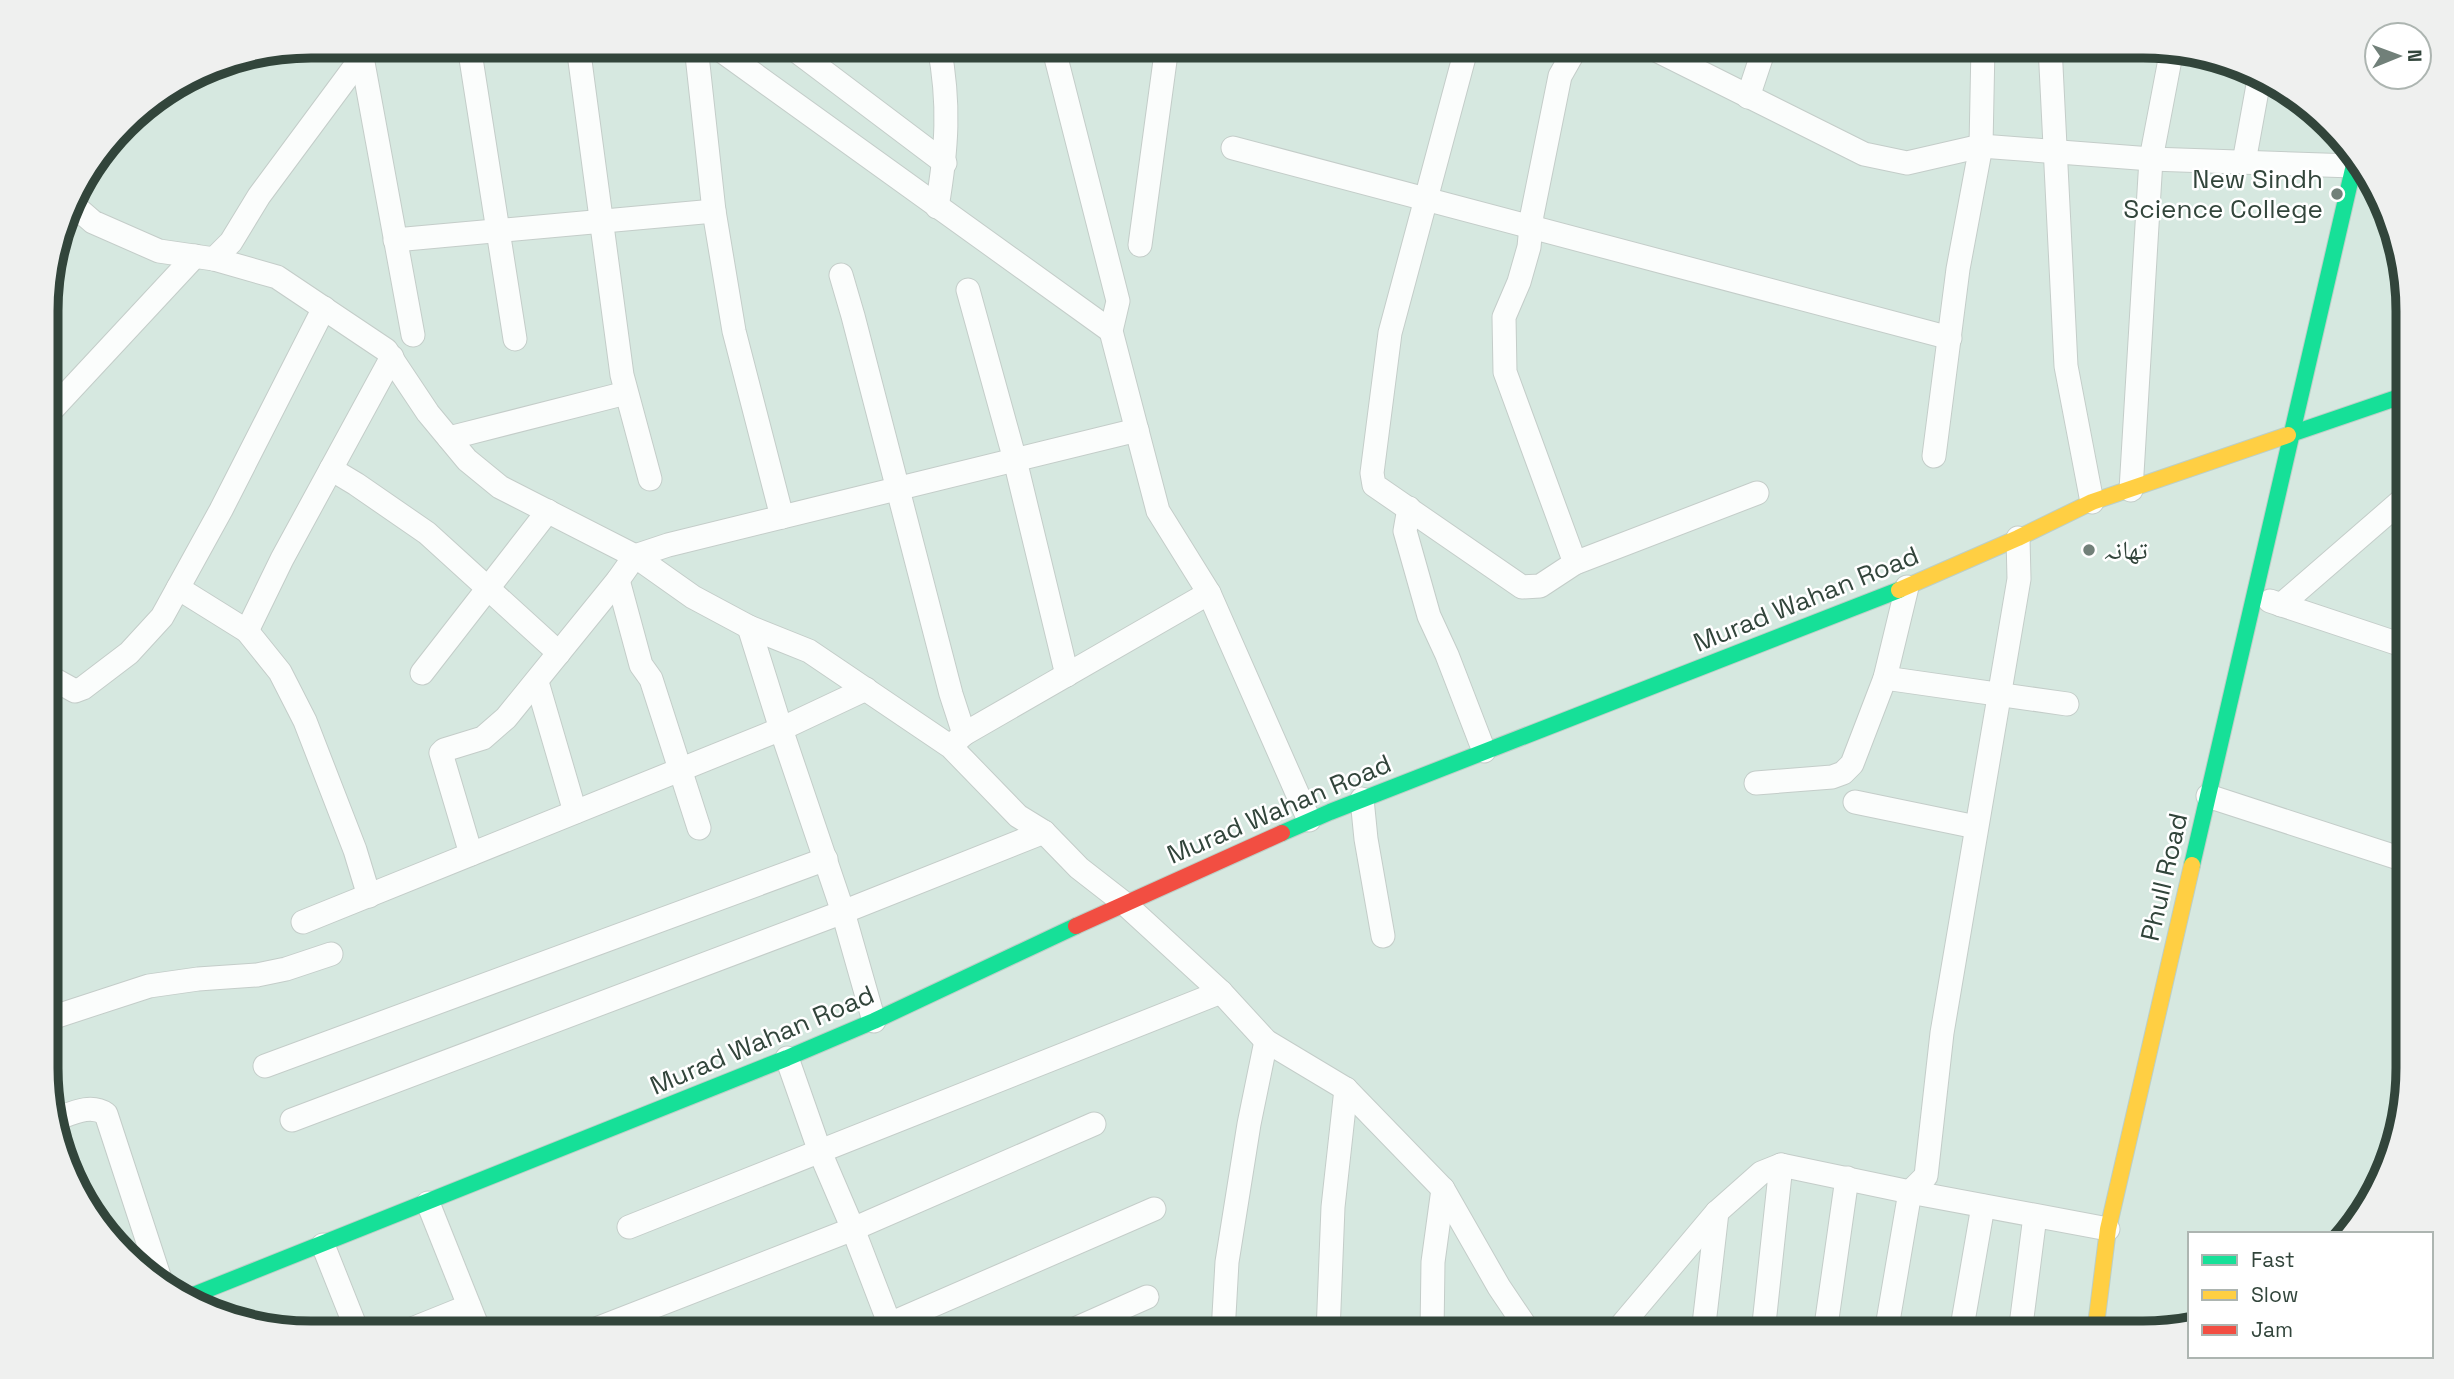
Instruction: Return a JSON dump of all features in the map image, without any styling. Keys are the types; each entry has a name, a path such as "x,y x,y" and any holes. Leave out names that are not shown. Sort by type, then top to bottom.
{"street":[{"path":"58,404 204,258 231,242 259,196 364,58"},
{"path":"370,58 396,240 413,335"},
{"path":"470,58 515,339"},
{"path":"580,58 622,375 650,479"},
{"path":"697,58 714,211 734,331 782,517"},
{"path":"732,58 1111,331"},
{"path":"806,58 945,163"},
{"path":"937,207 947,139 947,98 941,58"},
{"path":"1056,58 1118,301 1111,331 1158,511 1209,593 1310,820"},
{"path":"1140,245 1165,58"},
{"path":"1464,58 1390,333 1372,472 1374,485 1522,587 1540,586 1575,563 1756,493"},
{"path":"1570,58 1560,76 1529,247 1519,282 1504,317 1505,372 1575,563"},
{"path":"1678,58 1748,97 1864,154 1907,163 1981,146 2151,159 2347,161"},
{"path":"1748,97 1761,58"},
{"path":"1934,456 1958,270 1981,146 1983,58"},
{"path":"2051,58 2066,366 2092,502"},
{"path":"2131,490 2151,159 2170,59"},
{"path":"2244,162 2258,86"},
{"path":"1233,148 1950,338"},
{"name":"Phull Road","path":"2096,1321 2108,1229 2352,168"},
{"path":"79,210 93,222 159,251 204,258 277,277 386,350 428,413 467,460 500,487 635,556 694,597 749,627 809,651 866,689 958,740 1018,816 1044,832 1079,868 1124,903 1221,992 1266,1041 1346,1089 1443,1188 1499,1287 1522,1321"},
{"path":"396,240 714,211"},
{"path":"841,275 951,694 958,740"},
{"path":"968,290 1015,460 1067,675"},
{"path":"58,682 75,691 83,688 129,653 162,617 221,510 324,308"},
{"path":"247,631 392,357"},
{"path":"449,438 626,393"},
{"name":"Murad Wahan Road","path":"197,1294 428,1203 874,1021 1124,903 1310,820 1907,587 2092,502 2396,398"},
{"path":"471,854 441,753 482,738 506,718 635,556 1137,430"},
{"path":"331,469 427,533 559,653"},
{"path":"1409,508 1405,531 1429,616 1484,751"},
{"path":"2281,605 2396,509"},
{"path":"422,674 548,511"},
{"path":"1888,1321 1910,1192 1926,1176 1942,1033 2018,579 2018,538"},
{"path":"618,580 641,665 651,679 699,828"},
{"path":"1756,783 1832,777 1843,773 1852,764 1885,678 1907,587"},
{"path":"178,588 247,631 280,672 305,721 355,850 369,896"},
{"path":"958,740 1209,593"},
{"path":"2254,594 2396,643"},
{"path":"749,627 781,729 827,859 874,1021"},
{"path":"1885,678 2067,704"},
{"path":"537,682 575,812"},
{"path":"303,922 781,729 866,689"},
{"path":"2208,796 2396,857"},
{"path":"1362,799 1366,839 1383,936"},
{"path":"1855,802 1976,827"},
{"path":"292,1120 843,912 1044,832"},
{"path":"265,1066 827,859"},
{"path":"58,1016 149,986 257,975 286,969 331,954"},
{"path":"629,1227 1221,992"},
{"path":"1224,1321 1227,1262 1249,1124 1266,1041"},
{"path":"787,1058 820,1152 853,1229 881,1321"},
{"path":"1329,1321 1334,1207 1346,1089"},
{"path":"63,1117 88,1109 106,1114 157,1269"},
{"path":"619,1321 853,1229 1094,1124"},
{"path":"1625,1321 1717,1212 1760,1173 1781,1165 2108,1229"},
{"path":"1764,1321 1781,1165"},
{"path":"1827,1321 1847,1178"},
{"path":"1432,1321 1433,1262 1443,1188"},
{"path":"428,1203 475,1321"},
{"path":"1963,1321 1983,1206"},
{"path":"906,1321 1154,1209"},
{"path":"1704,1321 1717,1212"},
{"path":"2022,1321 2035,1216"},
{"path":"323,1245 353,1321"},
{"path":"1093,1321 1147,1297"},
{"path":"433,1321 469,1306"}],"shaded area":[{"path":"2160,58 2209,66 2270,92 2310,120 2334,144 2354,170 2383,229 2396,294 2396,1085 2388,1134 2362,1195 2336,1232 2188,1232 2188,1317 2160,1321 294,1321 245,1313 184,1287 144,1259 120,1235 100,1209 71,1150 60,1102 58,294 66,245 77,214 100,170 120,144 144,120 184,92 229,71 277,60"}],"traffic: fast":[{"path":"2192,865 2353,169"},
{"path":"2288,435 2396,398"},
{"path":"1282,833 1899,590"},
{"path":"197,1294 787,1058 874,1021 1076,926"}],"traffic: slow":[{"path":"1899,590 2092,502 2288,435"},
{"path":"2096,1321 2108,1229 2192,865"}],"traffic: jam":[{"path":"1076,926 1282,833"}],"place":[{"name":"New Sindh Science College","path":"2337,194"},
{"name":"تھانہ","path":"2089,550"}]}
